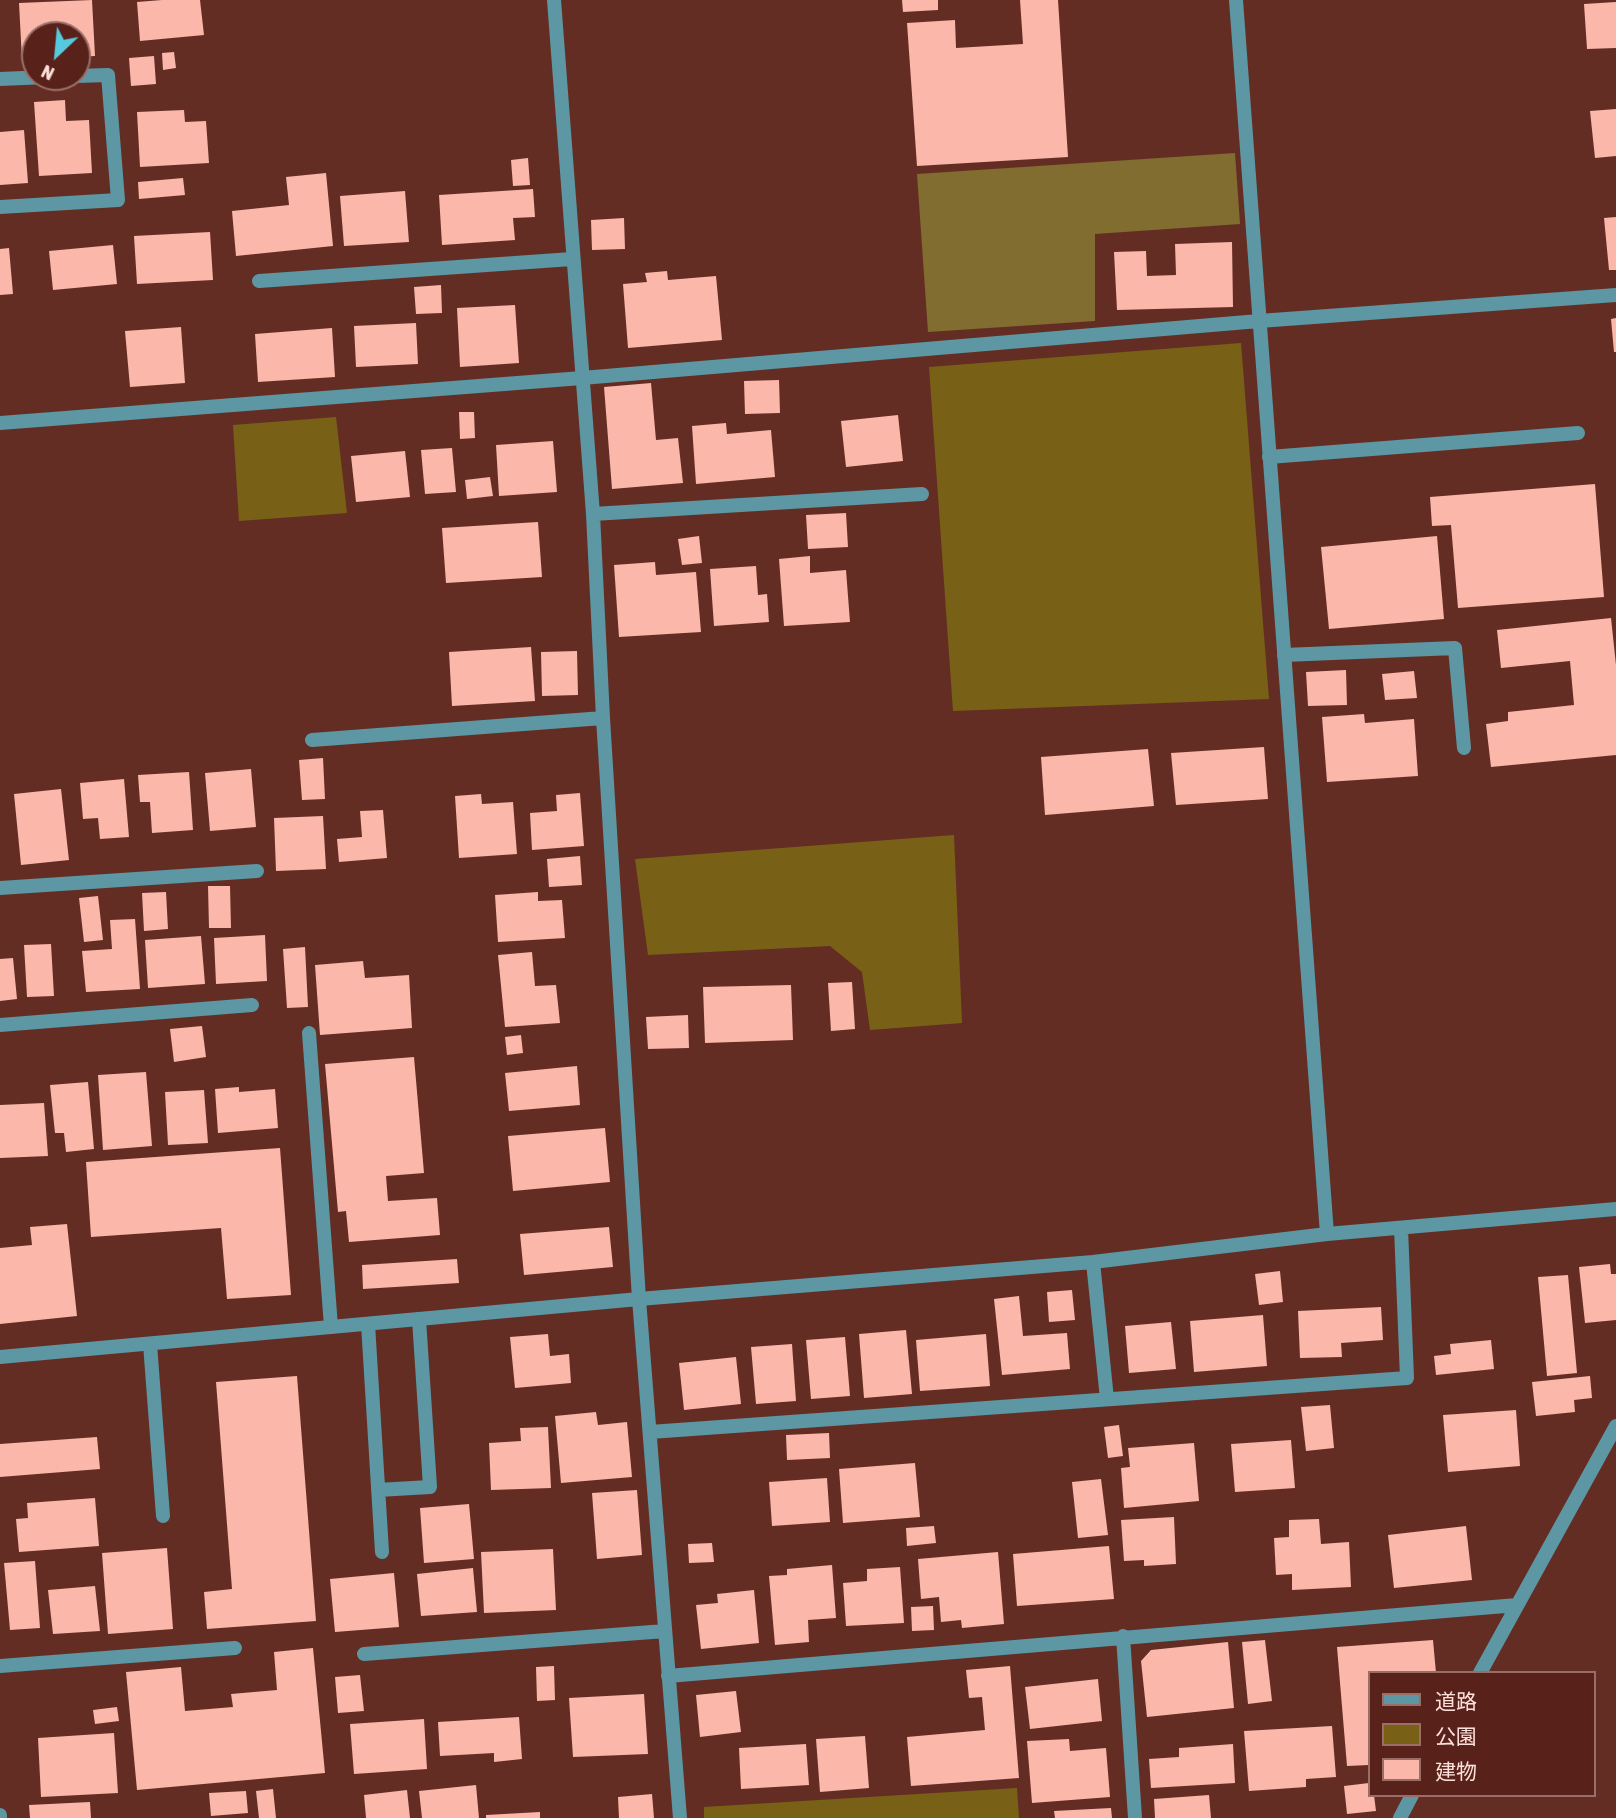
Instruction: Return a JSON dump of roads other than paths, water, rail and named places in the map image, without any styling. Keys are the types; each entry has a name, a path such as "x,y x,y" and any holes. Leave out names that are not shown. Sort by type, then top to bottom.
{"street":[{"path":"554,0 593,514 639,1299 680,1818"},
{"path":"1236,0 1327,1234"},
{"path":"0,207 118,200 108,75 91,76"},
{"path":"0,79 21,78"},
{"path":"259,281 572,259"},
{"path":"0,422 582,379 1259,321 1616,295"},
{"path":"1269,457 1578,433"},
{"path":"593,514 922,494"},
{"path":"1284,655 1455,648 1464,748"},
{"path":"312,740 603,718"},
{"path":"0,888 257,871"},
{"path":"0,1025 252,1005"},
{"path":"309,1033 331,1327"},
{"path":"0,1357 639,1299 1093,1262 1327,1234 1616,1209"},
{"path":"650,1432 1407,1378 1401,1228"},
{"path":"1093,1262 1107,1399"},
{"path":"378,1490 429,1487 419,1319"},
{"path":"368,1324 382,1552"},
{"path":"150,1344 163,1516"},
{"path":"1481,1671 1616,1426"},
{"path":"668,1676 1517,1605"},
{"path":"364,1654 665,1630"},
{"path":"1123,1636 1135,1818"},
{"path":"0,1666 235,1648"},
{"path":"1400,1818 1411,1797"}]}
